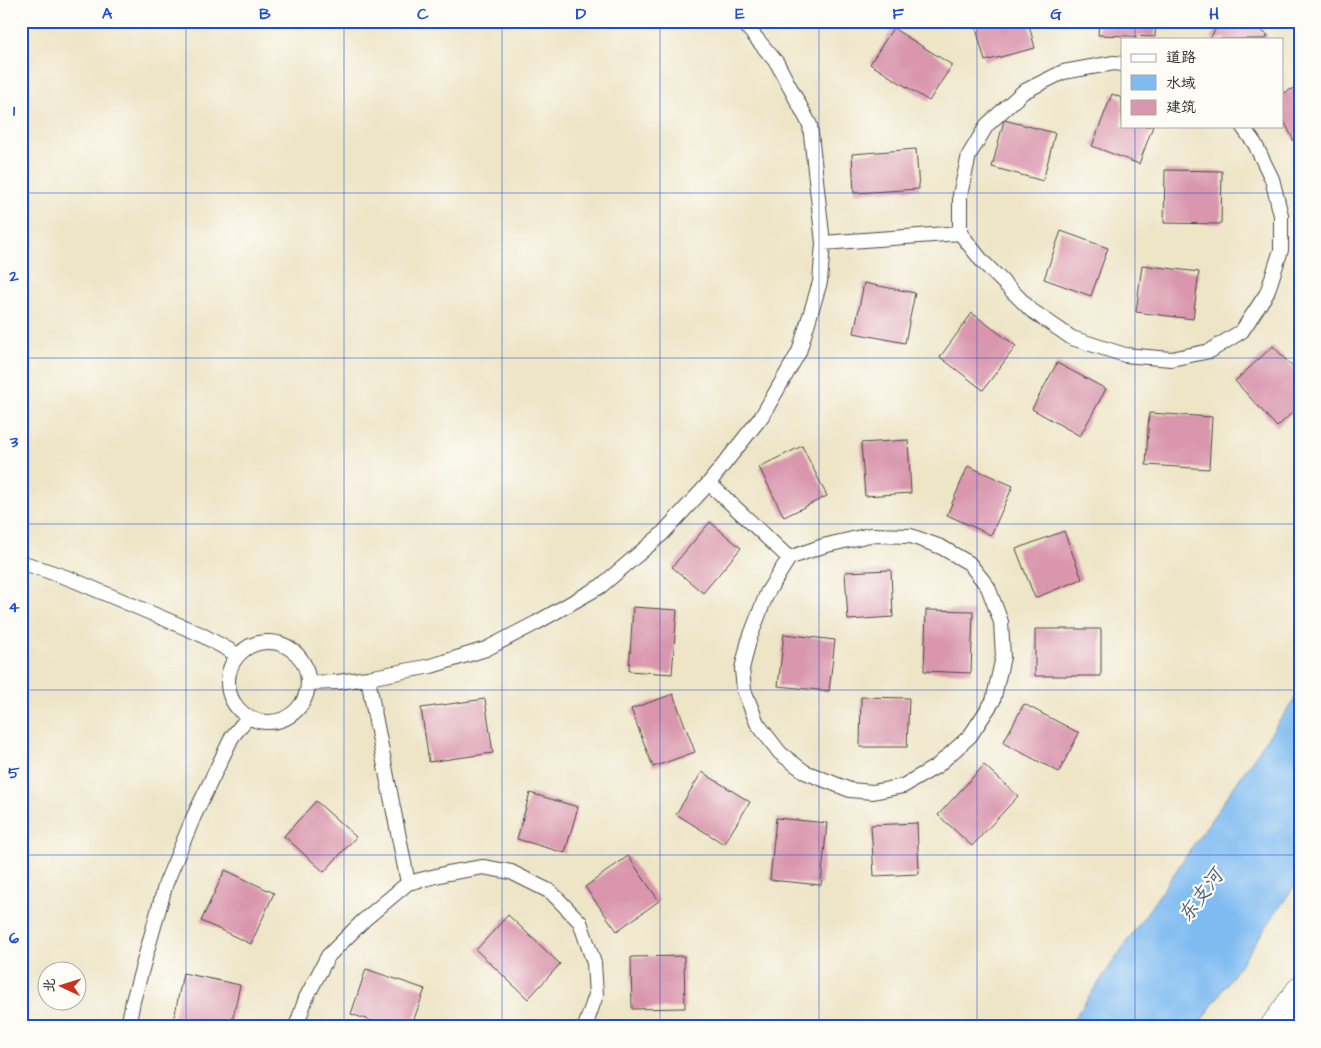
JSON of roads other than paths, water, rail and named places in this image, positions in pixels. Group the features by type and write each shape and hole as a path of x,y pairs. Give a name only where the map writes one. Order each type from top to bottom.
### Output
{"street":[{"path":"1274,1027 1300,990"}],"lane":[{"path":"309,683 368,678 431,666 486,649 600,586 662,534 708,483 762,416 799,352 820,282 823,243 810,125 777,63 742,21"},
{"path":"1121,64 1114,63 1063,72 1023,92 987,125 969,155 960,195 960,233 982,260 1031,310 1072,338 1125,356 1171,359 1210,351 1242,330 1267,293 1280,250 1281,215 1272,179 1255,144 1243,128"},
{"path":"823,243 960,233"},
{"path":"708,483 789,558"},
{"path":"870,535 911,536 941,547 969,563 988,587 1001,622 1003,657 993,701 970,736 937,766 903,786 873,792 850,790 805,772 780,753 757,723 744,690 742,669 749,640 768,593 789,558 823,546 870,535"},
{"path":"21,562 71,579 200,634 238,655"},
{"path":"266,641 282,643 296,652 306,666 309,683 305,699 295,712 280,720 264,722 248,717 237,708 230,695 228,681 230,667 238,655 251,645 266,641"},
{"path":"368,678 408,883"},
{"path":"128,1027 132,1001 166,883 194,816 232,737 248,717"},
{"path":"296,1027 306,998 328,956 364,920 408,883 448,873 484,867 511,872 551,892 580,922 594,963 596,995 585,1027"}],"water":[{"name":"东支河","path":"1300,691 1300,878 1197,1027 1068,1027"}]}
